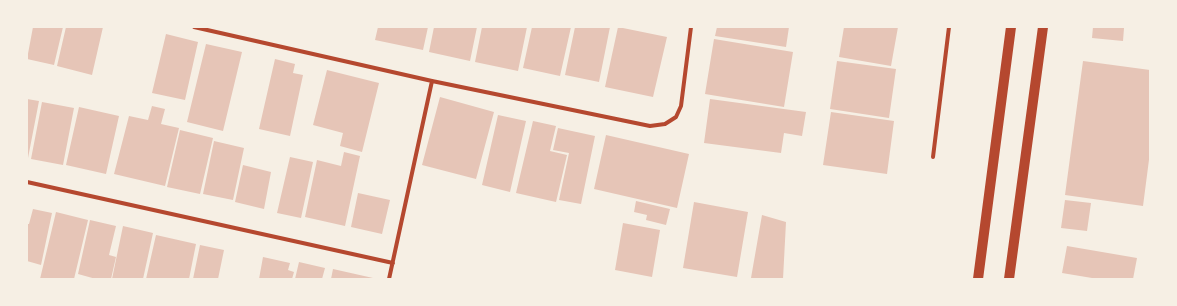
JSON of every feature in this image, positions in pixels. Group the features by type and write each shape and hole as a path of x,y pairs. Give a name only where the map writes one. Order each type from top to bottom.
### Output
{"main road":[{"path":"978,279 1011,27"},
{"path":"1009,279 1043,27"}],"street":[{"path":"194,27 432,81 650,126 665,124 676,117 681,106 691,27"},
{"path":"933,157 948,27"},
{"path":"389,279 432,81"},
{"path":"27,182 393,263"}],"building":[{"path":"33,27 63,27 54,65 27,59"},
{"path":"66,27 103,27 92,75 57,66"},
{"path":"378,27 428,27 423,50 375,40"},
{"path":"434,27 477,27 470,61 429,52"},
{"path":"482,27 527,27 518,71 475,62"},
{"path":"532,27 571,27 560,76 523,68"},
{"path":"575,27 610,27 599,82 565,75"},
{"path":"618,27 667,37 653,97 605,87"},
{"path":"717,27 789,27 786,47 715,36"},
{"path":"844,27 898,27 891,66 839,57"},
{"path":"1093,27 1124,28 1123,41 1092,38"},
{"path":"166,34 198,42 185,100 152,93"},
{"path":"714,39 793,52 784,107 705,94"},
{"path":"206,44 242,52 223,131 187,122"},
{"path":"275,59 295,64 293,73 303,75 290,136 259,129"},
{"path":"837,61 896,69 889,118 830,109"},
{"path":"1083,61 1150,70 1150,152 1143,206 1065,195"},
{"path":"327,70 379,83 362,152 340,146 343,133 313,125"},
{"path":"440,97 494,112 476,179 422,165"},
{"path":"27,99 39,101 28,158 27,158"},
{"path":"710,99 806,112 802,136 784,133 781,153 704,143"},
{"path":"42,102 74,108 63,165 31,159"},
{"path":"152,106 165,109 161,124 179,128 165,186 114,174 129,116 148,120"},
{"path":"79,107 119,116 106,174 66,165"},
{"path":"831,112 894,121 887,174 823,165"},
{"path":"498,115 526,121 510,192 482,185"},
{"path":"533,121 556,126 550,151 567,155 556,202 516,193"},
{"path":"558,128 595,136 581,204 559,200 569,153 553,150"},
{"path":"180,130 213,138 200,194 167,187"},
{"path":"606,135 689,154 677,208 594,189"},
{"path":"214,141 244,148 233,200 203,194"},
{"path":"344,152 360,156 345,226 305,217 317,160 341,166"},
{"path":"290,157 313,162 301,218 277,213"},
{"path":"243,165 271,172 264,209 235,202"},
{"path":"358,193 390,200 382,234 351,227"},
{"path":"1065,200 1091,203 1087,231 1061,228"},
{"path":"636,201 670,209 666,225 646,220 647,215 634,212"},
{"path":"694,202 748,212 737,277 683,268"},
{"path":"33,209 52,213 41,265 27,261 27,224 29,224"},
{"path":"56,212 88,220 74,279 40,279"},
{"path":"762,215 786,222 783,279 751,278"},
{"path":"90,220 116,226 109,255 116,257 111,279 96,279 78,274"},
{"path":"623,223 660,230 652,277 615,270"},
{"path":"123,226 153,233 143,279 112,279"},
{"path":"156,235 196,244 189,279 146,279"},
{"path":"200,245 224,250 218,279 193,279"},
{"path":"1067,246 1137,258 1133,279 1098,279 1062,273"},
{"path":"263,257 290,263 288,270 294,272 292,279 259,279"},
{"path":"299,262 325,268 322,279 295,279"},
{"path":"333,269 373,278 373,279 331,279"}]}
